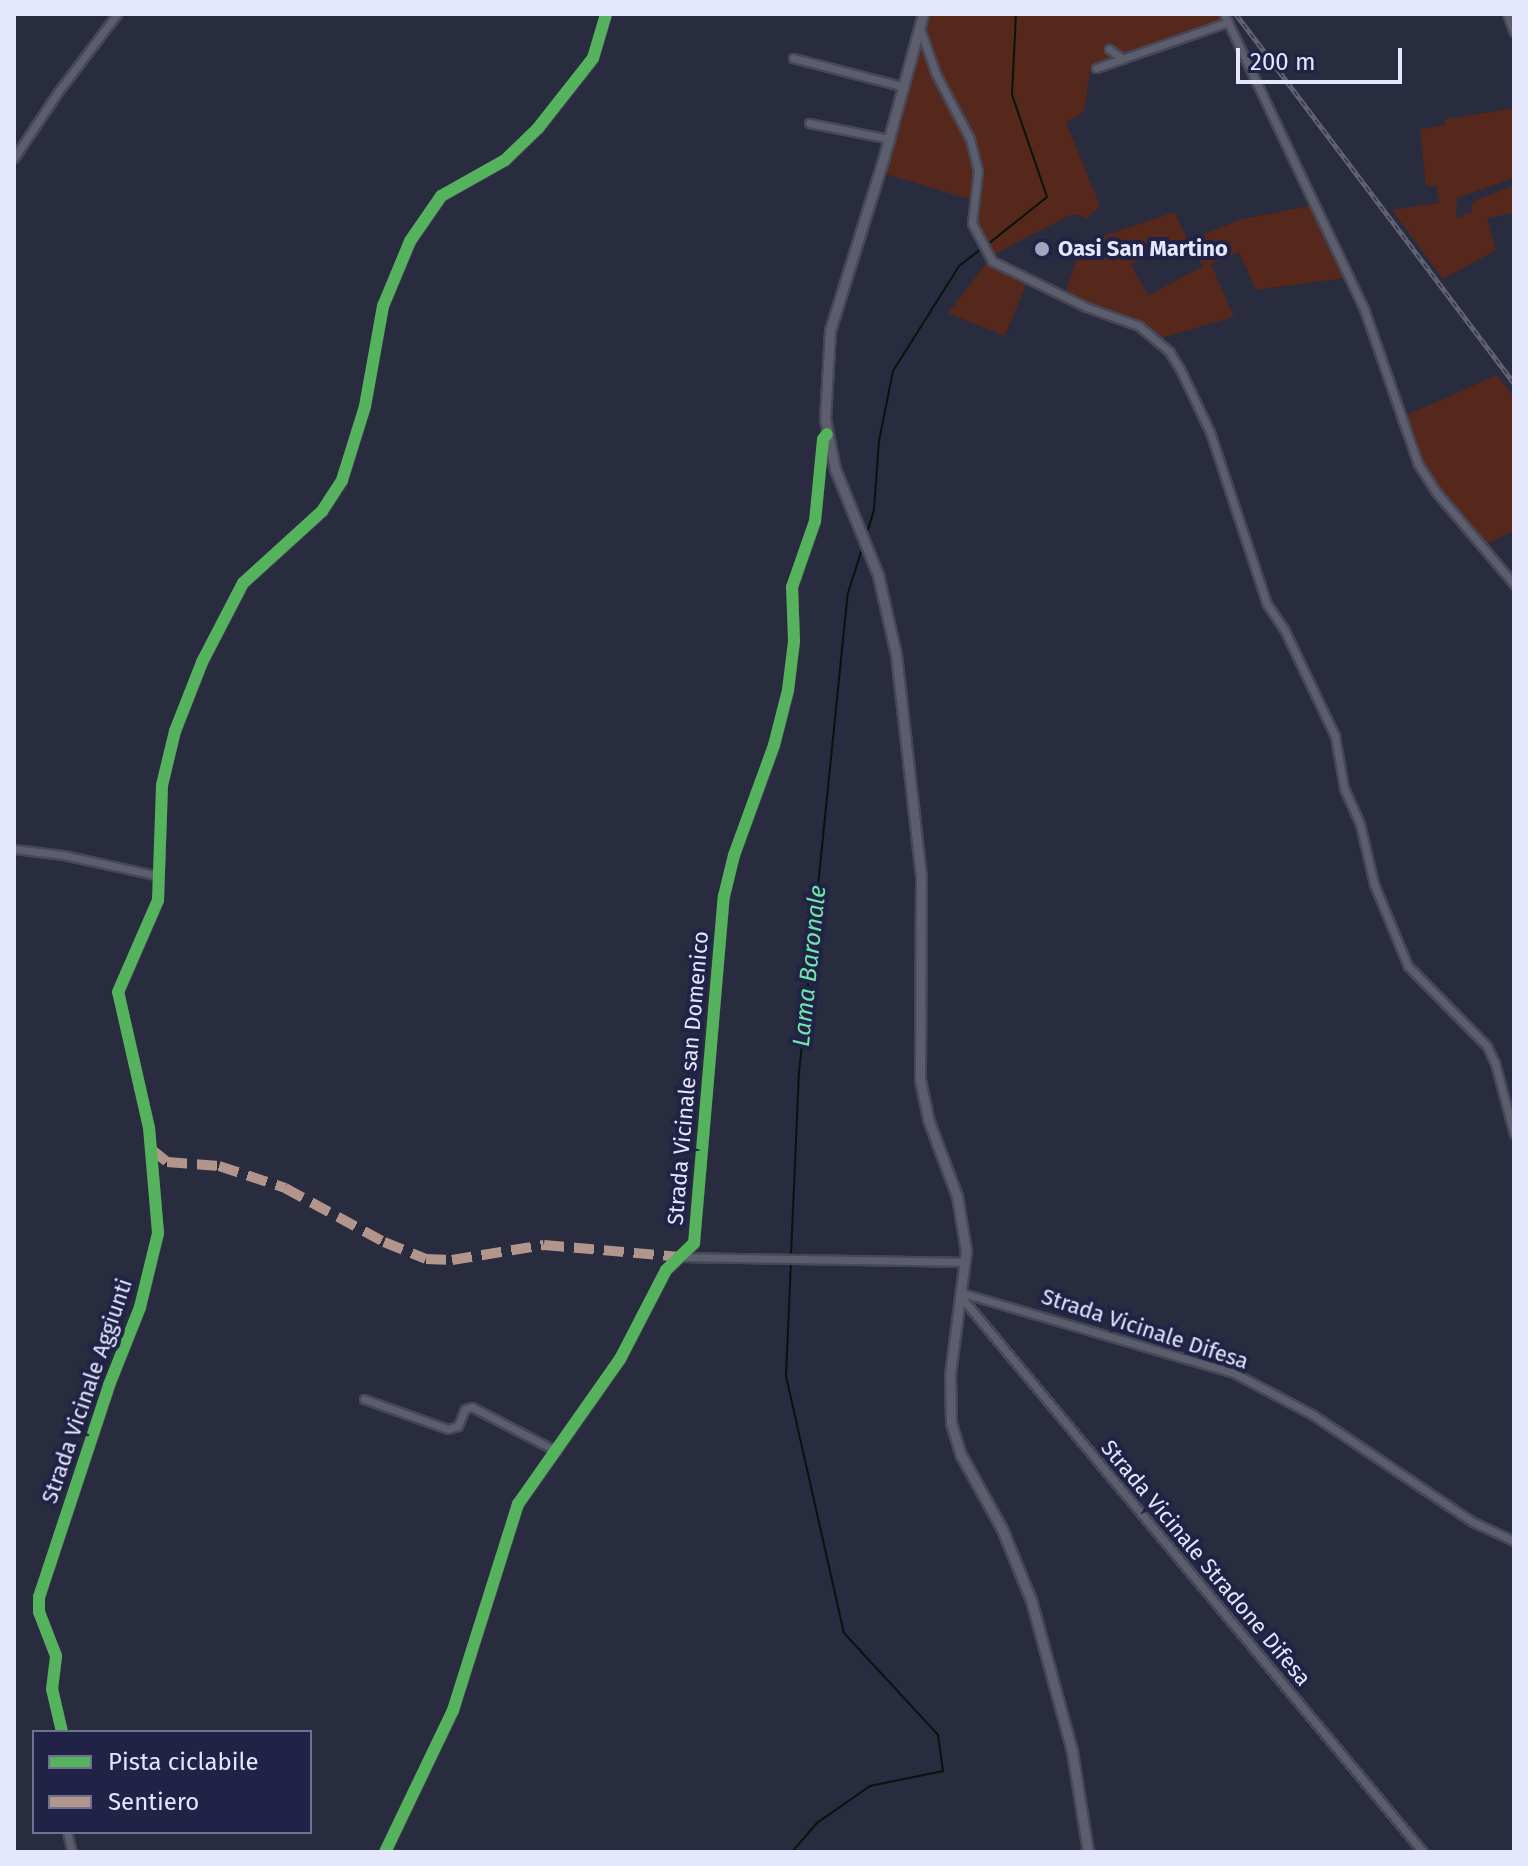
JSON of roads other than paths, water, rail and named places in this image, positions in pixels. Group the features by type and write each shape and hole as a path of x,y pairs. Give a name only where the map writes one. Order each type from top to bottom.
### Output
{"main road":[{"path":"923,14 890,139 830,330 825,406 827,434 835,469 878,575 894,642 921,877 920,1080 928,1119 960,1209 965,1262 950,1374 951,1423 961,1455 1002,1529 1031,1600 1072,1751 1088,1852"}],"street":[{"path":"14,158 58,92 117,14"},
{"name":"Strada Vicinale Aggiunti","path":"62,1730 52,1689 56,1656 39,1612 39,1597 109,1385 140,1307 158,1233 149,1128 118,992 158,900 164,767 195,678 243,583 322,511 342,480 365,406 383,306 410,241 441,196 505,160 538,128 593,58 606,14"},
{"path":"1507,14 1514,32"},
{"path":"1096,68 1226,18 1364,309 1418,464 1436,492 1514,584"},
{"path":"920,29 936,74 970,139 978,171 972,223 990,258 1000,268 1139,326 1169,351 1180,369 1210,432 1267,604 1284,629 1335,736 1344,788 1360,824 1372,876 1408,966 1487,1046 1495,1063 1514,1134"},
{"path":"1109,49 1123,59"},
{"path":"793,58 904,87"},
{"path":"809,123 890,139"},
{"name":"Strada Vicinale san Domenico","path":"385,1852 453,1710 513,1514 620,1359 666,1270 682,1257 696,1237 724,896 734,855 774,745 788,690 794,641 792,587 815,521 823,439 827,434"},
{"path":"14,849 63,855 159,876"},
{"path":"682,1257 965,1262"},
{"name":"Strada Vicinale Difesa","path":"961,1295 1234,1373 1313,1415 1473,1522 1514,1541"},
{"name":"Strada Vicinale Stradone Difesa","path":"961,1295 1423,1852"},
{"path":"364,1399 448,1429 458,1426 465,1409 472,1407 556,1451"}],"waterway":[{"name":"Lama Baronale","path":"988,244 1047,197 1012,95 1016,14"},
{"name":"Lama Baronale","path":"866,536 874,509 879,441 893,371 959,266 983,247"},
{"name":"Lama Baronale","path":"791,1255 799,1073 848,593 863,546"},
{"name":"Lama Baronale","path":"791,1261 786,1376 844,1633 938,1735 943,1771 870,1786 817,1823 792,1852"}],"railway":[{"path":"1236,14 1514,383"}],"place":[{"name":"Oasi San Martino","path":"1042,249"}]}
